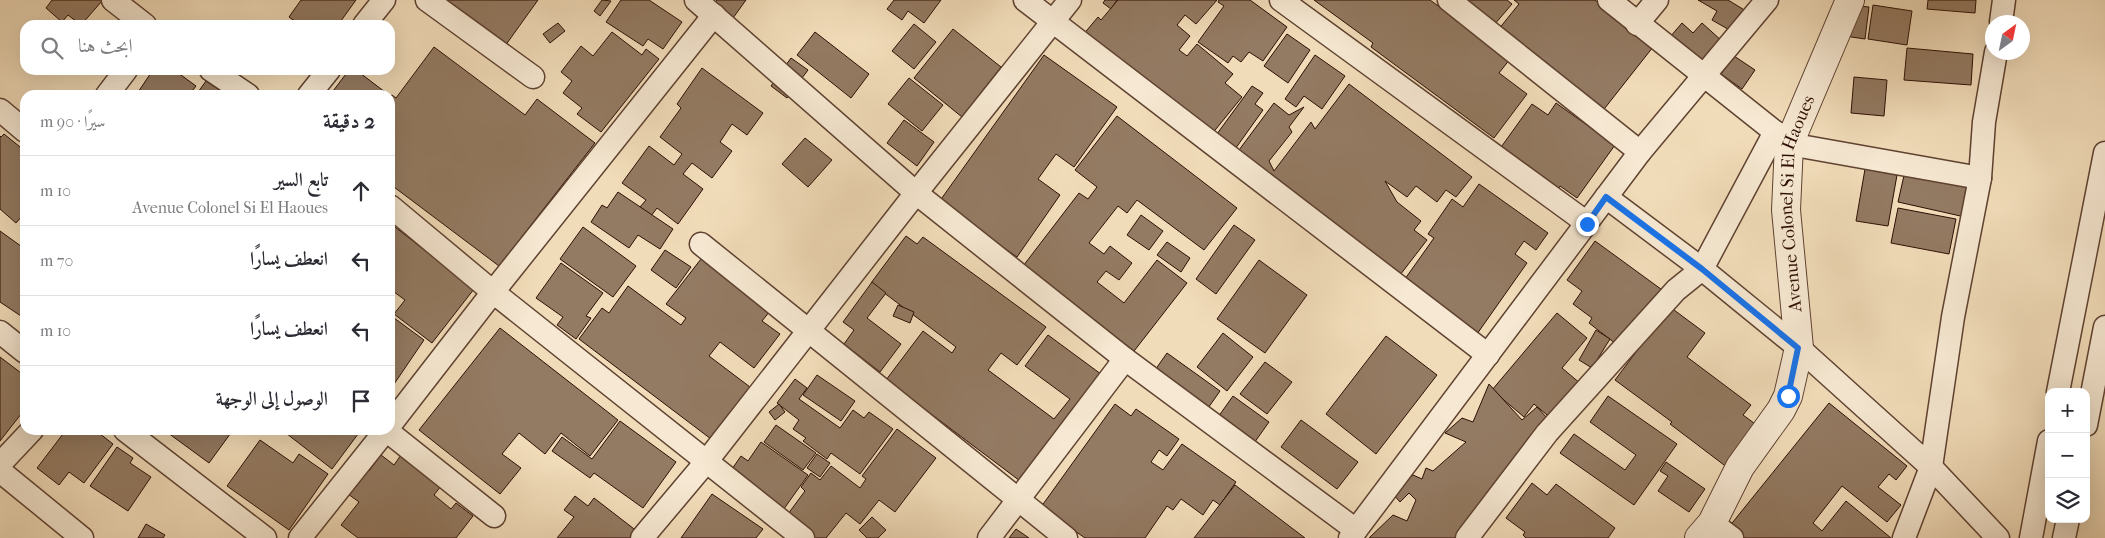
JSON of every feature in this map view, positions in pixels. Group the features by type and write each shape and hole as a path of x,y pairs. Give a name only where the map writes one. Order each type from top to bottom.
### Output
{"street":[{"path":"113,0 139,20"},
{"path":"368,20 384,0"},
{"path":"427,0 533,77"},
{"path":"696,0 916,193 1126,359 1353,534 1640,152 1767,0"},
{"path":"1025,0 1488,355"},
{"path":"642,538 706,462 916,193 1070,0"},
{"path":"1281,0 1587,224"},
{"path":"1449,0 1640,152"},
{"path":"1609,0 1702,76 1785,139 1980,178"},
{"path":"1637,24 1657,0"},
{"name":"Avenue Colonel Si El Haoues","path":"1714,533 1740,467 1781,410 1788,396 1798,348 1786,210 1785,139 1850,0"},
{"path":"2001,15 2004,0"},
{"path":"395,419 493,292 714,15"},
{"path":"1904,538 1931,467 1953,317 1980,178 1984,122 1995,60"},
{"path":"111,90 122,75"},
{"path":"218,75 241,90"},
{"path":"313,90 325,75"},
{"path":"0,110 20,127"},
{"path":"1467,538 1548,433 1585,390 1676,290 1702,269 1785,139"},
{"path":"2059,388 2105,154"},
{"path":"1606,197 1702,269 1798,348 1931,467 1998,538"},
{"path":"395,210 493,292 803,538"},
{"path":"701,244 1066,538"},
{"path":"2090,404 2105,327"},
{"path":"0,332 20,348"},
{"path":"989,538 1126,359"},
{"path":"0,464 27,435"},
{"path":"131,435 265,538"},
{"path":"300,538 382,435"},
{"path":"392,435 494,516"},
{"path":"2031,538 2045,463"},
{"path":"0,470 82,538"},
{"path":"2064,538 2067,523"}],"building":[{"path":"52,0 102,1 85,20 74,20 68,15 64,20 60,20 46,8"},
{"path":"301,0 356,0 342,20 293,20 289,17"},
{"path":"443,0 538,0 500,53"},
{"path":"602,0 611,1 600,16 594,11"},
{"path":"621,0 649,0 682,22 663,49 648,39 643,46 606,22"},
{"path":"717,0 746,0 733,18 714,4"},
{"path":"894,0 941,0 924,23 908,11 902,20 887,9"},
{"path":"1105,0 1117,0 1111,9 1103,3"},
{"path":"1118,0 1217,0 1196,24 1185,15 1177,25 1190,36 1179,50 1187,56 1197,44 1233,74 1225,83 1242,97 1207,140 1082,36 1098,17 1101,20"},
{"path":"1219,0 1250,0 1287,27 1263,61 1249,52 1241,62 1233,56 1228,63 1198,42 1224,6 1218,2"},
{"path":"1314,0 1430,0 1510,59 1499,73 1527,94 1494,138 1371,47 1373,43"},
{"path":"1465,0 1507,0 1512,4 1494,25"},
{"path":"1514,0 1595,0 1653,47 1601,113 1498,30 1519,4"},
{"path":"1698,0 1728,0 1746,11 1733,32 1712,20 1717,11"},
{"path":"1928,0 1976,0 1975,13 1927,9"},
{"path":"1850,5 1869,7 1865,39 1845,36"},
{"path":"1873,5 1912,11 1907,45 1868,39"},
{"path":"558,23 565,31 550,43 543,34"},
{"path":"1682,23 1693,33 1702,23 1722,41 1700,64 1670,37"},
{"path":"914,24 936,42 914,69 892,51"},
{"path":"953,29 1001,67 962,117 914,78"},
{"path":"612,32 642,55 646,49 659,59 601,132 577,114 582,108 563,93 572,81 561,72 581,46 593,56"},
{"path":"815,32 869,74 851,98 797,55"},
{"path":"1287,34 1310,50 1288,83 1264,66"},
{"path":"434,47 525,115 537,99 595,143 499,266 395,188 396,98"},
{"path":"1907,48 1973,54 1971,85 1904,80"},
{"path":"1044,55 1117,107 1074,167 1056,154 1038,179 1060,195 1017,257 939,202"},
{"path":"1315,55 1345,76 1322,109 1304,96 1296,107 1285,99"},
{"path":"1734,56 1755,70 1742,89 1721,74"},
{"path":"791,58 808,70 787,98 771,86"},
{"path":"702,68 763,113 747,135 732,124 720,142 732,151 712,178 692,163 683,174 703,189 678,224 657,208 651,216 640,207 646,200 622,183 649,146 674,165 682,154 660,137 681,108 677,104"},
{"path":"150,75 181,75 196,86 193,90 139,90"},
{"path":"345,75 363,75 382,90 334,90"},
{"path":"1854,77 1887,80 1884,116 1851,113"},
{"path":"909,78 943,105 922,131 888,104"},
{"path":"206,81 220,90 200,90"},
{"path":"1349,84 1472,177 1456,197 1446,190 1437,202 1416,186 1407,197 1385,181 1397,202 1421,221 1414,230 1427,240 1390,288 1255,185 1266,171 1239,150 1274,103 1289,115 1304,107 1289,127 1292,132 1269,161 1274,171 1311,122 1315,129"},
{"path":"1252,86 1263,93 1255,104 1263,110 1233,152 1214,138"},
{"path":"1556,103 1615,145 1577,198 1560,186 1557,191 1499,150 1532,104 1548,115"},
{"path":"1117,116 1237,208 1204,250 1137,200 1127,213 1118,206 1089,243 1104,254 1110,246 1132,263 1119,280 1106,271 1097,282 1124,303 1157,260 1187,283 1131,355 1020,270 1079,193 1088,199 1097,187 1075,170"},
{"path":"904,120 934,142 917,166 887,143"},
{"path":"4,134 20,147 20,218 16,223 0,209 1,137"},
{"path":"805,138 832,160 808,187 782,164"},
{"path":"1865,169 1897,175 1888,226 1856,221"},
{"path":"1905,171 1971,186 1965,217 1898,202"},
{"path":"1479,184 1548,233 1536,250 1524,241 1515,254 1527,263 1477,334 1395,293 1434,238 1428,234 1452,199 1463,207"},
{"path":"618,192 673,229 660,249 638,235 629,248 591,222 602,205 607,208"},
{"path":"1898,208 1956,219 1949,254 1891,243"},
{"path":"1141,215 1163,231 1149,250 1127,235"},
{"path":"1234,225 1255,240 1216,294 1196,279"},
{"path":"395,227 474,289 432,343 395,315 405,300 395,293"},
{"path":"583,227 636,266 613,297 560,259"},
{"path":"0,231 20,245 20,315 0,302"},
{"path":"906,236 917,244 923,237 1046,327 1017,365 1001,353 988,370 1054,419 1070,399 1025,366 1048,335 1109,380 1028,487 886,380 923,331 952,353 956,347 871,283"},
{"path":"1595,241 1665,292 1616,344 1589,323 1592,318 1573,304 1582,291 1567,280"},
{"path":"1167,242 1190,258 1181,272 1157,255"},
{"path":"665,250 691,267 676,288 651,270"},
{"path":"701,259 770,311 762,321 780,334 754,368 720,342 709,356 750,387 711,439 579,339 602,308 609,313 628,286 681,325 686,318 666,304"},
{"path":"1259,260 1307,295 1265,353 1217,319"},
{"path":"561,263 603,293 586,316 591,318 576,339 557,325 563,317 536,298"},
{"path":"872,282 886,293 867,318 901,344 880,372 844,344 854,330 843,322"},
{"path":"898,305 914,312 910,323 893,316"},
{"path":"1670,307 1705,333 1687,357 1751,405 1743,415 1758,426 1728,468 1670,424 1672,422 1615,380"},
{"path":"1557,313 1587,338 1562,368 1594,395 1565,430 1534,404 1524,417 1492,390"},
{"path":"395,319 424,340 395,383"},
{"path":"500,328 618,420 590,456 561,433 545,454 519,433 502,454 521,468 500,494 419,430"},
{"path":"1596,330 1610,339 1592,368 1579,360"},
{"path":"1223,333 1253,357 1227,391 1197,367"},
{"path":"1386,336 1437,375 1376,454 1326,414"},
{"path":"1167,353 1220,391 1199,421 1146,383"},
{"path":"0,357 20,372 20,415 0,441"},
{"path":"1265,362 1292,382 1267,414 1240,394"},
{"path":"817,375 855,401 841,421 803,395"},
{"path":"795,379 807,388 799,399 840,428 853,410 864,418 869,412 893,429 860,474 831,453 827,459 803,441 806,438 793,429 799,420 777,403"},
{"path":"1489,384 1522,420 1537,407 1557,429 1515,468 1526,480 1462,538 1369,538 1393,515 1407,521 1416,500 1409,493 1400,502 1393,494 1413,475 1422,479 1426,468 1433,471 1466,442 1445,433 1462,418 1473,422"},
{"path":"1233,396 1269,422 1247,453 1211,427"},
{"path":"1608,396 1677,444 1634,505 1560,453 1574,434 1625,470 1636,455 1590,422"},
{"path":"1829,403 1907,466 1896,480 1889,474 1878,487 1901,505 1887,522 1842,486 1813,523 1822,531 1846,501 1891,538 1730,538 1724,533"},
{"path":"779,404 785,412 775,420 769,412"},
{"path":"1115,404 1131,416 1136,409 1179,439 1167,456 1159,450 1151,462 1163,470 1182,444 1236,482 1220,505 1213,500 1203,515 1181,499 1173,510 1167,506 1145,538 1085,538 1041,507"},
{"path":"1301,420 1358,462 1337,489 1281,447"},
{"path":"620,421 676,462 643,508 594,473 590,478 552,451 562,437 592,459"},
{"path":"776,425 816,453 803,470 764,442"},
{"path":"897,429 936,458 895,512 879,500 860,524 846,513 826,538 811,538 785,518 805,491 801,487 811,473 820,480 831,466 860,488 866,479 862,476"},
{"path":"62,435 101,435 113,444 84,483 69,472 59,485 37,468"},
{"path":"171,435 229,435 209,463"},
{"path":"288,435 357,435 332,469"},
{"path":"260,440 293,463 299,454 328,474 289,530 227,486"},
{"path":"761,442 808,475 781,513 732,469 741,456 748,461"},
{"path":"117,447 133,458 130,463 151,477 128,511 90,486"},
{"path":"817,454 830,463 820,477 807,468"},
{"path":"381,455 394,465 401,455 441,486 434,495 451,509 456,503 473,516 456,538 358,538 341,525 359,502 344,491 364,467 369,471"},
{"path":"1666,462 1705,489 1689,512 1658,491 1668,476 1660,471"},
{"path":"1532,483 1547,495 1556,484 1615,528 1608,538 1526,538 1523,535 1525,532 1506,518"},
{"path":"1235,485 1305,538 1194,538"},
{"path":"712,494 763,529 756,538 681,538"},
{"path":"575,496 588,506 594,498 638,532 633,538 557,538 574,517 564,510"},
{"path":"872,517 886,530 878,538 867,538 859,530"},
{"path":"146,524 165,535 163,538 138,538"},
{"path":"1016,529 1029,538 1009,538"}],"route":[{"path":"1587,224 1606,197 1702,269 1798,348 1788,396"}]}
